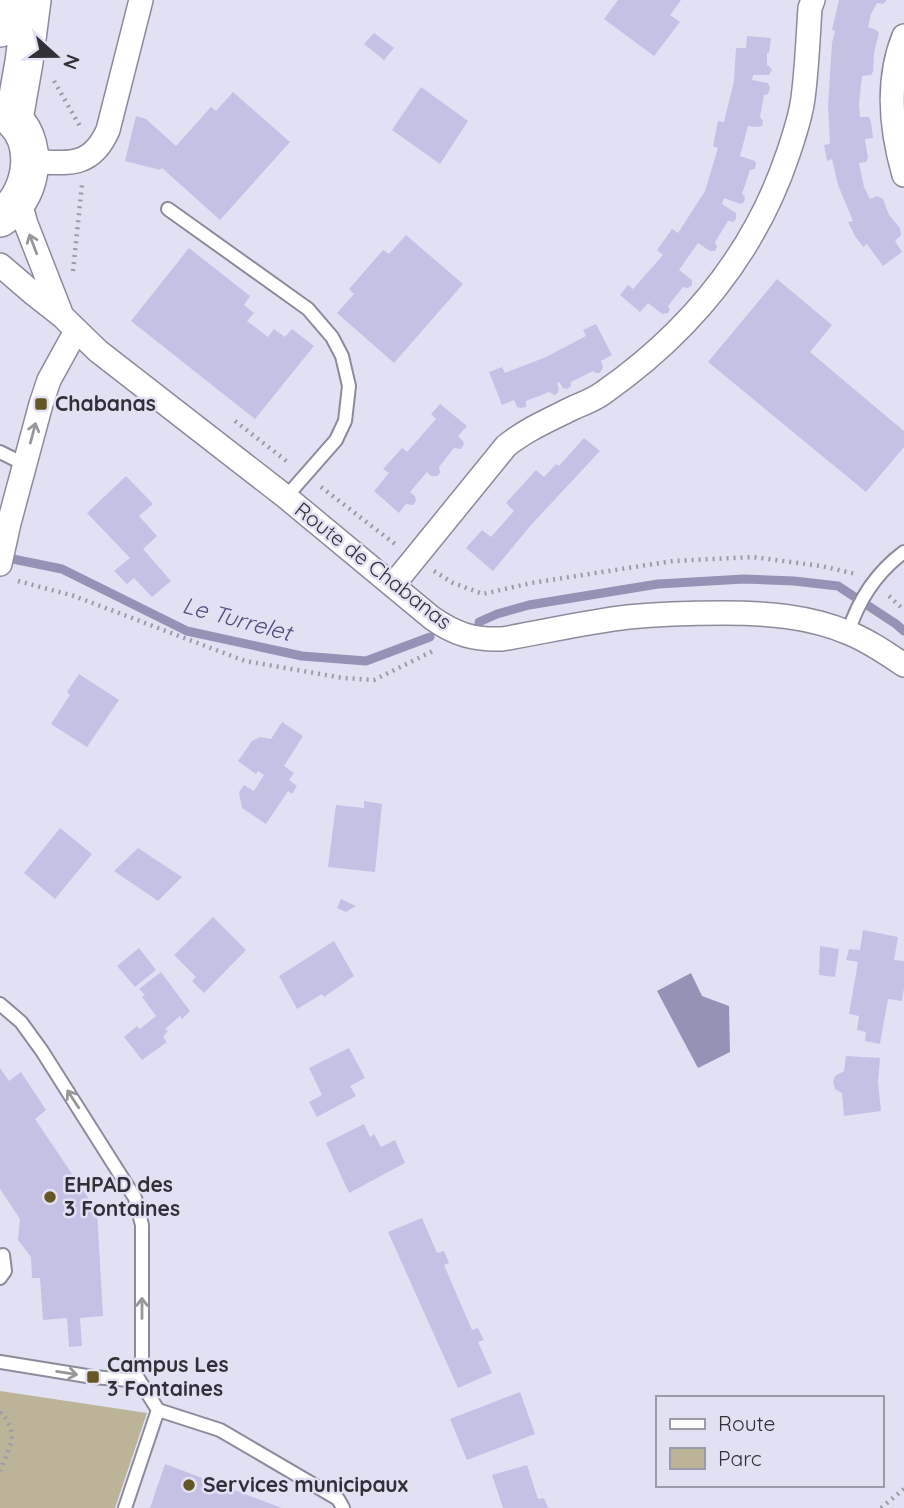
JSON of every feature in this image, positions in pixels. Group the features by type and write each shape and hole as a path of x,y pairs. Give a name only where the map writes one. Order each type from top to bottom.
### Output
{"main road":[{"path":"10,208 28,173 30,161 27,141 7,115 12,33 32,0"}],"street":[{"path":"30,161 81,161 103,143 141,0"},
{"path":"393,585 506,446 522,433 600,395 642,364 684,326 727,273 757,225 778,184 793,139 803,99 810,8 813,0"},
{"path":"904,36 898,50 893,82 893,117 904,175"},
{"name":"Route de Chabanas","path":"10,208 30,235 69,323"},
{"name":"Route de Chabanas","path":"0,265 99,351 286,497 432,618 463,635 502,639 626,617 750,613 786,616 821,624 851,623 878,648 904,665"},
{"path":"4,564 4,523 69,323"}],"lane":[{"path":"168,209 308,309 332,337 342,356 349,386 345,421 336,440 286,497"},
{"path":"0,453 24,464"},
{"path":"851,623 870,586 891,561 904,552"},
{"path":"0,1004 21,1023 42,1051 122,1175 135,1198 142,1225 142,1358 136,1375 129,1380 115,1380 0,1362"},
{"path":"0,1278 5,1271 3,1255"},
{"path":"136,1375 158,1410 220,1430 338,1499 343,1508"},
{"path":"125,1508 158,1410"}],"path":[{"path":"12,33 37,67 52,79 81,128"},
{"path":"73,274 83,178 81,161"},
{"path":"231,418 414,558 453,583 483,594 531,583 673,561 753,557 821,566 858,575 870,586"},
{"path":"4,564 74,596 245,661 343,678 374,680 463,635"},
{"path":"0,1412 10,1422 13,1439 0,1471"},
{"path":"881,1508 904,1489"}],"green space":[{"path":"0,1391 147,1413 115,1508 0,1508"}],"shaded area":[{"path":"691,973 702,996 729,1006 730,1052 698,1068 657,991"}],"building":[{"path":"618,0 681,0 670,15 680,22 654,56 604,19"},
{"path":"839,0 887,0 883,4 877,3 871,14 868,27 879,33 873,72 871,75 862,76 859,104 860,117 869,117 873,138 865,139 868,158 866,162 859,163 864,187 870,199 877,196 883,199 889,215 900,228 901,235 895,241 902,252 883,266 867,244 863,247 848,222 853,221 838,185 832,159 827,161 824,145 830,144 828,106 835,31 832,30"},
{"path":"374,33 394,48 384,60 364,44"},
{"path":"747,36 771,38 767,65 772,70 769,75 753,75 752,80 768,83 770,88 768,94 764,95 760,117 762,126 748,126 740,156 755,161 756,164 755,169 750,170 742,194 745,197 744,202 740,204 724,198 722,204 736,213 736,219 733,222 728,221 715,242 715,251 710,251 698,243 679,270 692,280 692,285 683,287 668,306 668,313 662,314 648,303 640,312 620,295 628,285 633,289 663,255 657,250 672,229 678,233 705,191 718,148 713,146 718,121 724,122 734,81 736,48 746,48"},
{"path":"421,87 468,121 440,164 392,130"},
{"path":"233,92 290,142 220,220 162,168 160,170 125,161 136,116 146,119 176,146 211,107 216,111"},
{"path":"406,235 463,284 394,363 337,313 354,294 349,289 383,250 389,254"},
{"path":"189,248 250,296 244,305 254,313 247,321 268,337 274,329 285,337 292,329 314,346 255,419 131,321"},
{"path":"777,279 832,325 810,352 904,431 904,447 866,492 708,362"},
{"path":"596,324 612,355 601,361 603,367 600,373 593,371 571,382 567,389 559,382 557,394 549,392 526,401 526,407 517,407 514,400 502,405 489,372 502,367 505,373 546,357 586,336 583,330"},
{"path":"440,404 467,426 458,436 464,444 461,449 454,448 439,467 440,473 437,476 431,476 427,472 410,492 416,501 413,505 406,504 399,513 374,491 389,473 383,469 402,448 407,452 436,419 431,414"},
{"path":"584,438 600,451 531,525 493,571 466,548 482,530 491,537 514,511 506,503 536,470 544,477 556,464 559,466"},
{"path":"126,476 153,504 139,516 157,536 143,549 171,581 152,597 134,578 127,584 114,571 130,558 87,513"},
{"path":"79,674 119,700 87,747 51,724 70,695 67,692"},
{"path":"282,722 303,736 284,766 294,773 289,780 297,786 292,794 288,791 266,824 242,808 239,792 244,785 254,791 264,775 258,771 256,774 238,761 252,741 260,737 271,739"},
{"path":"364,801 382,804 375,872 328,867 336,805 364,808"},
{"path":"60,828 92,854 55,899 24,873"},
{"path":"138,848 182,877 158,901 114,871"},
{"path":"341,899 356,906 346,912 337,908"},
{"path":"213,917 246,950 204,993 192,981 196,977 174,955"},
{"path":"863,930 898,937 894,960 904,961 902,1001 888,999 880,1044 865,1041 866,1032 857,1030 859,1016 849,1014 858,962 846,960 849,949 860,950"},
{"path":"334,941 354,976 324,997 322,994 297,1009 279,976"},
{"path":"820,946 839,949 835,977 819,975"},
{"path":"139,948 156,970 135,987 117,966"},
{"path":"161,972 190,1011 165,1029 168,1031 163,1037 167,1042 142,1060 124,1037 156,1016 139,989"},
{"path":"349,1048 365,1078 350,1086 356,1096 317,1117 309,1102 322,1095 309,1068"},
{"path":"846,1056 880,1058 878,1082 881,1111 844,1116 842,1093 835,1089 833,1082 835,1076 844,1071"},
{"name":"EHPAD des 3 Fontaines","path":"0,1068 9,1081 21,1072 46,1110 35,1119 97,1211 103,1316 80,1318 82,1346 69,1347 67,1318 43,1320 40,1278 32,1278 31,1257 18,1240 20,1219 0,1189"},
{"path":"364,1124 370,1137 374,1134 381,1147 395,1140 405,1163 349,1193 326,1143"},
{"path":"422,1218 437,1253 444,1251 449,1263 444,1265 472,1330 478,1328 484,1340 478,1342 492,1373 458,1388 388,1232"},
{"path":"520,1392 535,1434 467,1460 450,1419"},
{"name":"Services municipaux","path":"165,1464 282,1508 150,1508"},
{"path":"527,1465 538,1499 544,1498 548,1508 503,1508 492,1475"}],"waterway":[{"name":"Le Turrelet","path":"3,557 62,569 187,631 302,656 366,661 430,637"},
{"name":"Le Turrelet","path":"479,622 529,605 658,584 744,579 838,586 904,631"}],"place":[{"name":"Chabanas","path":"41,404"},
{"name":"EHPAD des 3 Fontaines","path":"50,1197"},
{"name":"Campus Les 3 Fontaines","path":"93,1377"},
{"name":"Services municipaux","path":"189,1485"}]}
